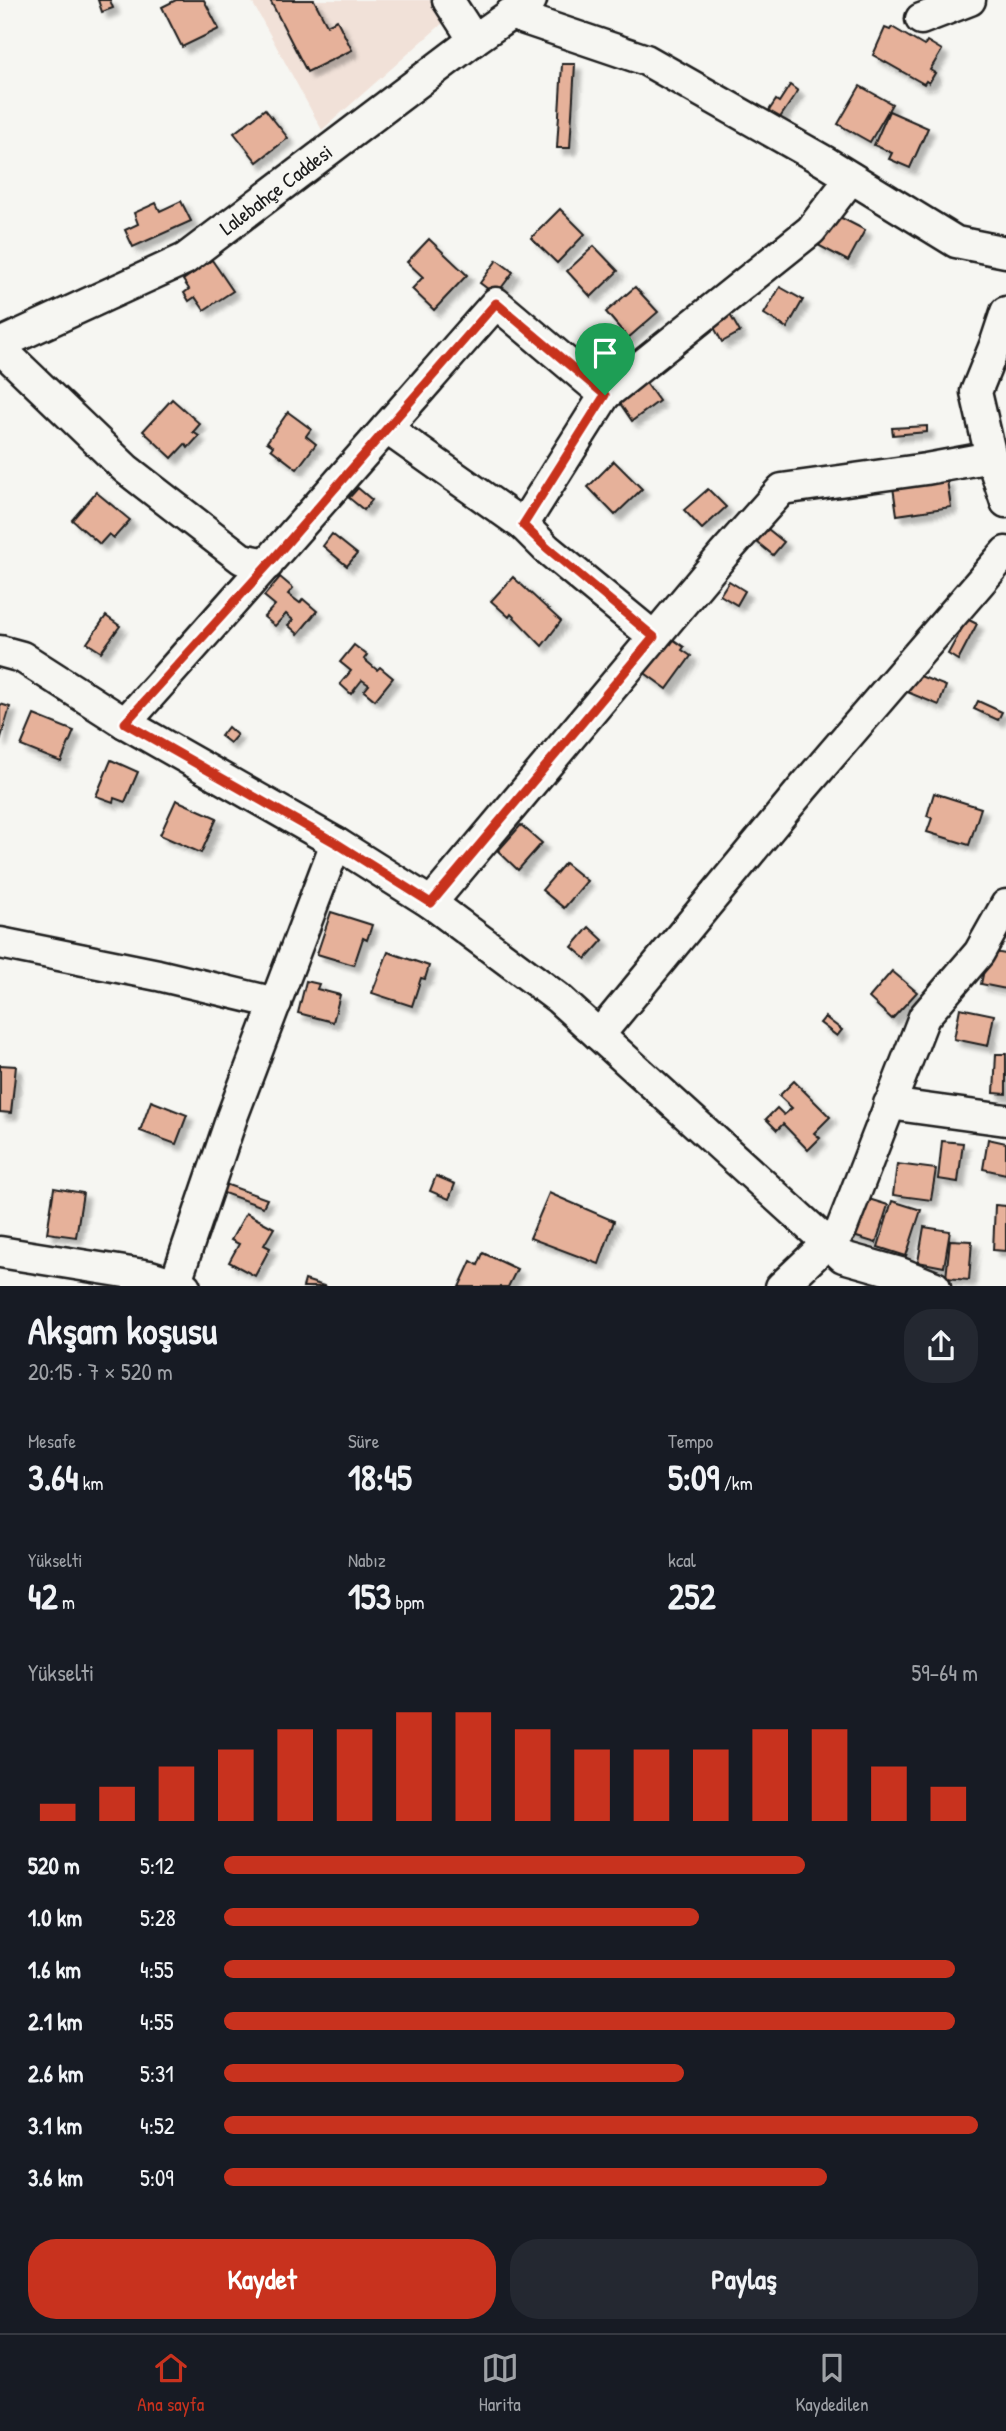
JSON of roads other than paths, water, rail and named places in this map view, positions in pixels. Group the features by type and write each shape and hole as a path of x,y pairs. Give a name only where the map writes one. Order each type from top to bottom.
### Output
{"street":[{"path":"449,0 474,40"},
{"path":"921,19 970,0"},
{"path":"520,7 646,60 956,242 1006,252"},
{"name":"Lalebahçe Caddesi","path":"0,346 184,259 520,7"},
{"path":"523,525 605,395 811,230 851,178"},
{"path":"125,723 496,303 605,395"},
{"path":"1006,312 975,392 991,457 1006,502"},
{"path":"0,346 126,469 242,559 268,564"},
{"path":"386,428 523,525 654,637"},
{"path":"431,903 782,489 991,457"},
{"path":"599,1035 803,788 1006,552"},
{"path":"0,651 22,657 125,723 336,843 431,903 558,998 843,1257 935,1286"},
{"path":"0,1252 150,1276 180,1285 232,1117 336,843"},
{"path":"781,1286 841,1230 924,1017 979,953 1003,917"},
{"path":"0,943 158,975 276,1003"},
{"path":"889,1104 1006,1120"}]}
